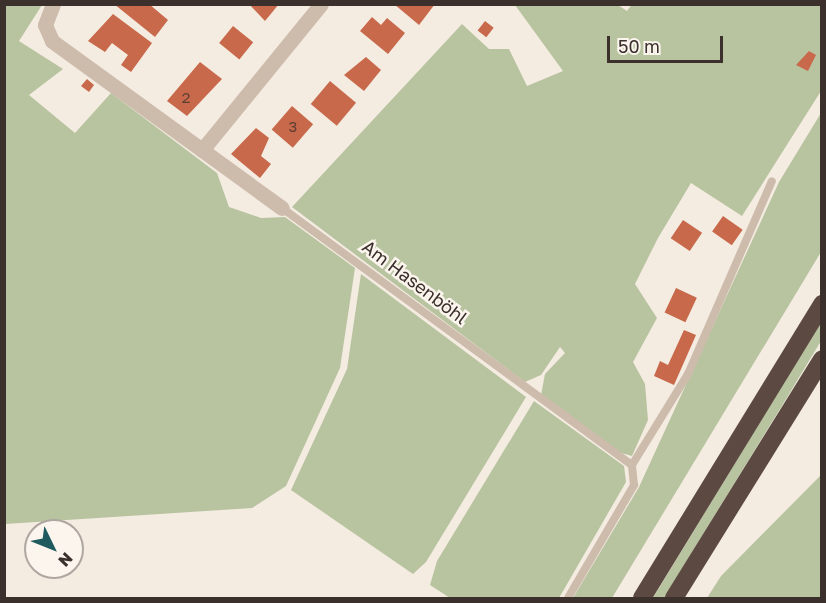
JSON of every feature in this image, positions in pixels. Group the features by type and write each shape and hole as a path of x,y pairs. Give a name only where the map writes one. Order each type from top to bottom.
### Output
{"highway":[{"path":"642,598 822,304"},
{"path":"674,598 822,359"}],"street":[{"name":"Am Hasenböhl","path":"53,4 45,25 52,41 282,208"},
{"path":"202,150 321,4"}],"lane":[{"path":"568,598 634,485 632,465 688,374 772,181"},
{"name":"Am Hasenböhl","path":"282,208 632,465"},
{"path":"789,414 822,375"}],"green space":[{"path":"632,4 821,5 821,91 742,216 691,183 658,238 635,284 657,318 633,362 645,384 648,420 632,456 618,452 541,395 545,374 565,353 560,347 541,375 525,382 292,207 462,24 489,49 509,49 527,86 563,71 515,5 618,5 627,11"},
{"path":"5,5 42,5 19,41 63,69 29,95 75,133 111,93 217,173 229,207 261,218 285,217 355,268 340,368 286,486 252,508 82,519 24,519 24,523 5,524"},
{"path":"821,113 821,252 612,598 573,598 639,487 779,182"},
{"path":"361,274 526,397 426,562 413,574 291,490 347,369"},
{"path":"821,322 821,341 780,409 664,598 653,598"},
{"path":"534,401 624,466 626,482 559,598 450,598 430,585 437,561"},
{"path":"821,475 821,598 707,598 721,576"}],"building":[{"path":"114,4 149,4 168,20 155,37"},
{"path":"249,4 279,4 265,21"},
{"path":"394,4 435,4 419,25"},
{"path":"113,14 152,43 131,72 121,65 128,55 112,43 105,52 88,41"},
{"path":"372,17 381,25 387,18 405,33 388,54 360,31"},
{"path":"485,21 494,28 486,37 478,30"},
{"path":"233,26 253,42 239,59 219,43"},
{"path":"809,51 816,55 808,71 796,65"},
{"path":"366,57 381,70 364,91 344,75"},
{"path":"200,62 222,79 187,116 167,101"},
{"path":"87,79 94,85 89,92 81,86"},
{"path":"330,81 356,103 337,126 311,104"},
{"path":"292,106 313,124 293,148 272,129"},
{"path":"256,128 269,138 261,156 271,164 260,178 231,154"},
{"path":"723,216 743,230 732,245 712,232"},
{"path":"683,220 702,233 690,251 671,238"},
{"path":"676,288 697,298 685,322 665,312"},
{"path":"684,330 696,335 674,385 654,376 660,361 668,365"}]}
